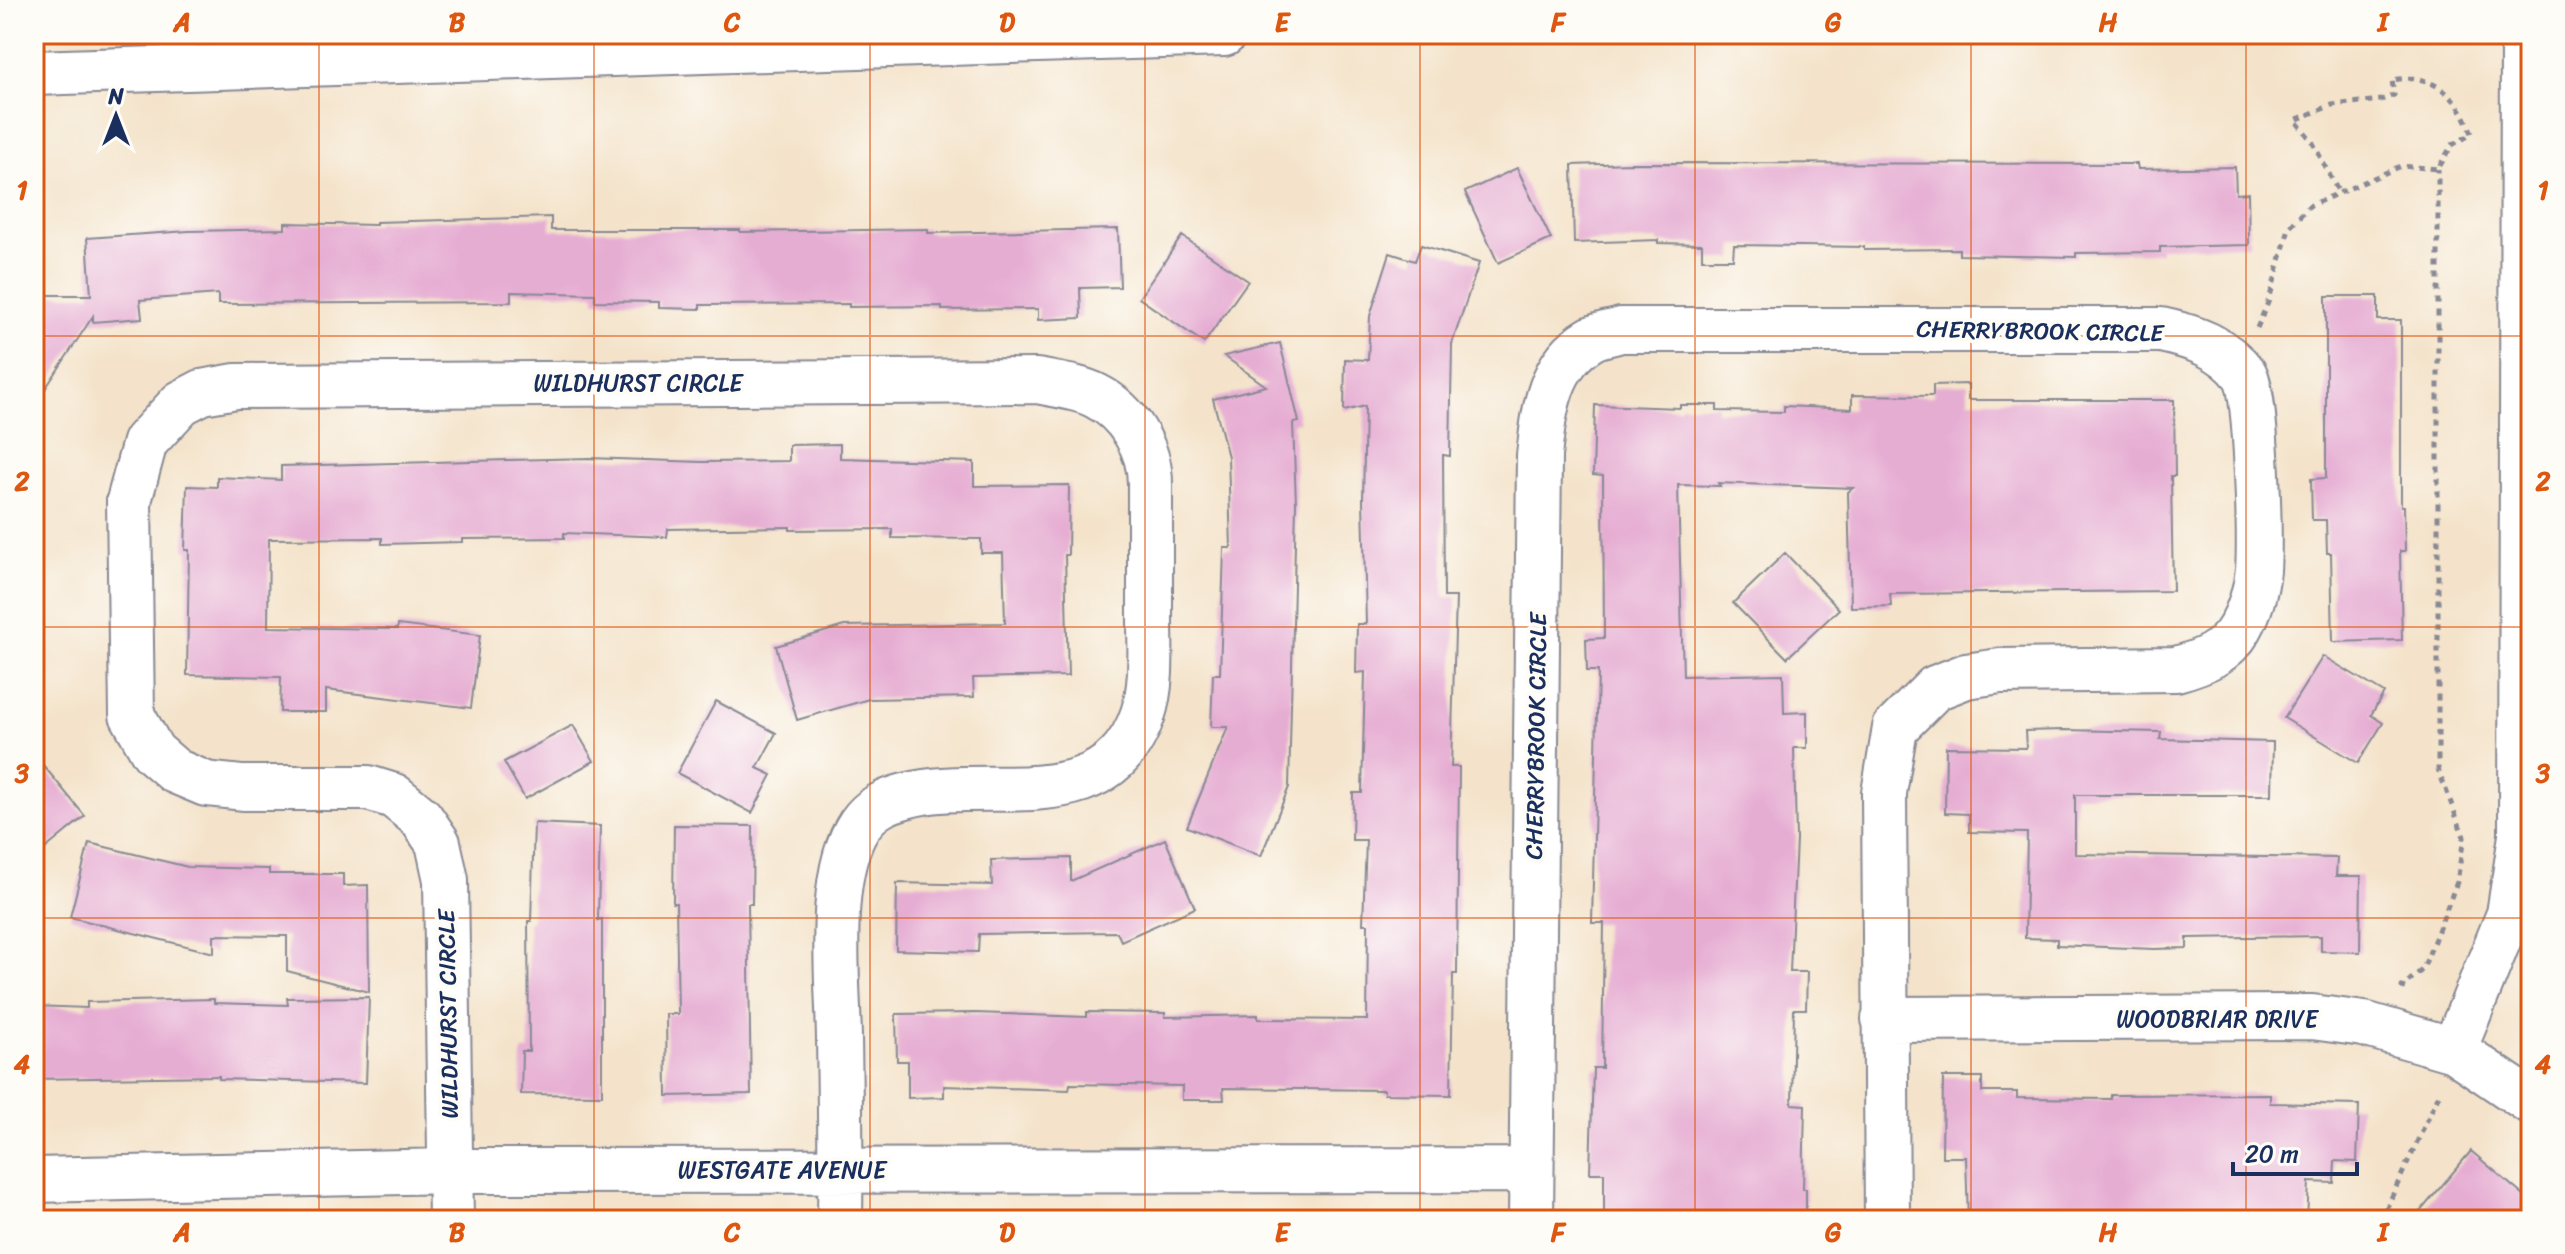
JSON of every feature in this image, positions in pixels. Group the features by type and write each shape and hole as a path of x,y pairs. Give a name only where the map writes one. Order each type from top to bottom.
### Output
{"street":[{"path":"34,73 1224,34"},
{"path":"2461,1032 2509,914 2521,836 2523,34"},
{"name":"CHERRYBROOK CIRCLE","path":"1531,1220 1539,456 1544,411 1555,378 1570,355 1593,338 1621,330 2161,330 2197,338 2228,357 2239,369"},
{"path":"1887,1220 1884,793 1895,728 1935,688 1966,676 2000,671 2176,669 2202,662 2222,650 2239,630 2252,602 2258,569 2254,409 2247,378 2239,369"},
{"name":"WILDHURST CIRCLE","path":"451,1220 446,880 438,843 421,818 394,796 368,788 243,788 206,784 175,771 153,752 132,715 129,501 145,442 181,403 202,392 236,386 1037,381 1095,395 1120,412 1139,437 1150,472 1150,677 1143,714 1128,745 1109,767 1086,780 1055,786 930,789 882,802 861,822 847,847 837,908 840,1220"},
{"name":"WOODBRIAR DRIVE","path":"1884,1019 2312,1017 2461,1032 2531,1102"},
{"name":"WESTGATE AVENUE","path":"34,1180 450,1171 1530,1170"}],"path":[{"path":"2339,193 2312,141 2295,120 2332,105 2381,100 2394,95 2392,80 2419,79 2444,91 2465,111 2472,134 2452,145 2438,169 2438,769 2464,837 2457,882 2434,943 2423,969 2402,987 2461,1032 2439,1095 2381,1220"},
{"path":"2239,369 2269,300 2289,228 2309,206 2401,166 2438,169"}],"building":[{"path":"2137,164 2138,169 2235,167 2236,194 2248,193 2249,245 2160,247 2160,252 2076,253 2076,257 1959,255 1959,249 1864,250 1864,247 1734,245 1733,259 1702,259 1702,244 1658,243 1658,240 1574,243 1572,165"},
{"path":"1517,168 1551,239 1498,263 1465,192"},
{"path":"551,217 551,230 740,232 928,229 928,233 1118,229 1120,287 1080,288 1081,318 1038,320 1038,309 942,310 942,306 849,307 849,304 659,308 659,302 595,301 595,294 511,292 511,302 218,304 218,294 140,300 142,318 93,322 93,316 34,406 34,295 91,295 87,238 285,229 285,223 376,225 376,222"},
{"path":"1182,236 1248,281 1204,343 1139,298"},
{"path":"1421,245 1479,263 1452,344 1450,456 1443,455 1444,597 1456,597 1451,767 1459,767 1457,974 1453,974 1451,1095 1384,1094 1384,1090 1223,1088 1224,1100 1182,1100 1182,1086 1070,1084 1069,1090 944,1086 944,1097 908,1098 908,1061 897,1061 896,1014 1087,1017 1087,1012 1165,1013 1165,1017 1258,1015 1258,1019 1367,1020 1368,924 1363,924 1366,840 1352,840 1353,793 1362,793 1365,672 1356,673 1357,624 1366,624 1363,500 1365,406 1344,411 1345,359 1368,360 1370,316 1390,253 1415,261"},
{"path":"2326,296 2378,296 2378,320 2401,320 2401,506 2404,506 2405,551 2400,551 2402,640 2333,642 2331,553 2327,553 2326,520 2312,520 2311,479 2326,478"},
{"path":"1280,343 1299,422 1293,423 1296,504 1289,787 1261,856 1187,827 1228,727 1211,727 1213,674 1220,674 1224,548 1231,548 1228,457 1213,399 1266,386 1224,356"},
{"path":"1968,384 1968,400 2174,400 2175,476 2171,476 2173,591 1890,594 1891,606 1851,607 1848,492 1853,488 1718,483 1720,486 1678,485 1683,676 1783,674 1784,713 1807,712 1807,748 1794,748 1796,839 1790,972 1807,972 1806,1009 1794,1009 1792,1104 1805,1105 1803,1189 1806,1189 1806,1220 1604,1220 1604,1173 1590,1173 1593,1068 1602,1068 1604,923 1592,923 1598,671 1587,671 1586,639 1604,638 1603,476 1593,475 1595,405 1680,408 1680,405 1717,405 1717,411 1784,412 1784,406 1852,409 1852,395 1933,396 1933,385"},
{"path":"840,444 840,458 974,462 974,486 1069,485 1068,555 1065,555 1068,676 973,678 974,697 869,699 797,720 776,646 844,626 1005,623 1003,553 981,553 981,539 892,538 892,529 790,530 790,527 668,529 667,537 564,533 564,538 382,544 382,538 269,539 268,627 397,629 398,625 480,635 471,708 326,690 326,712 280,712 281,677 187,675 187,486 217,487 217,477 281,480 281,466 589,458 789,461 789,445"},
{"path":"1785,553 1839,609 1787,658 1733,603"},
{"path":"2323,656 2384,693 2371,715 2383,723 2358,763 2284,718"},
{"path":"716,701 776,733 757,768 772,775 752,813 677,773"},
{"path":"573,725 594,761 525,799 504,762"},
{"path":"2025,731 2161,732 2160,739 2273,742 2272,795 2075,795 2075,854 2337,858 2336,876 2361,876 2360,952 2321,951 2321,936 2187,938 2187,948 2154,949 2057,945 2057,939 2025,938 2027,833 1969,832 1969,814 1945,813 1946,747 2026,748"},
{"path":"34,754 85,816 34,858"},
{"path":"534,823 600,826 598,920 602,919 602,1095 521,1094 522,1051 529,1051 528,921 531,921"},
{"path":"674,825 753,826 752,904 748,904 751,1094 667,1096 666,1014 678,1014 676,903 673,903"},
{"path":"1165,839 1195,908 1121,941 1117,932 979,934 978,952 896,950 897,883 992,885 991,860 1071,858 1071,881"},
{"path":"89,843 188,867 269,869 269,874 343,874 343,886 368,885 369,992 287,971 287,936 214,935 214,953 70,917"},
{"path":"369,997 366,1083 219,1079 219,1076 34,1079 34,1006 87,1008 87,1002 214,999 214,1003 288,1005 287,998"},
{"path":"1943,1077 1982,1077 1982,1092 2017,1092 2017,1098 2111,1099 2111,1095 2270,1094 2270,1103 2359,1105 2357,1162 2335,1161 2334,1183 2309,1182 2307,1220 1968,1220 1966,1157 1942,1157"},
{"path":"2471,1151 2531,1202 2531,1220 2413,1220"}]}
